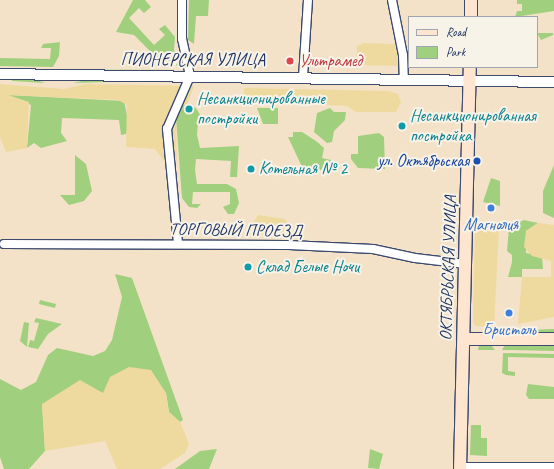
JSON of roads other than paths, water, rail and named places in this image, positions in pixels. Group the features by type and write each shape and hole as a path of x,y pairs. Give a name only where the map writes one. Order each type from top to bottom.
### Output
{"main road":[{"path":"471,0 471,16"},
{"name":"ОКТЯБРЬСКАЯ УЛИЦА","path":"460,468 470,68"},
{"path":"464,339 554,339"}],"street":[{"path":"178,243 167,129 190,76 182,39 182,0"},
{"path":"303,77 308,0"},
{"path":"392,0 403,56 404,81"},
{"name":"ПИОНЕРСКАЯ УЛИЦА","path":"0,74 303,77 404,81 470,80 554,82"},
{"name":"ТОРГОВЫЙ ПРОЕЗД","path":"4,244 178,243 373,248 415,258 466,264"},
{"path":"460,468 554,468"}],"place":[{"name":"Ультрамед","path":"290,61"},
{"name":"Несанкционированные постройки","path":"189,109"},
{"name":"Несанкционированная постройка","path":"402,126"},
{"name":"ул. Октябрьская","path":"477,161"},
{"name":"Котельная № 2","path":"251,169"},
{"name":"Магнолия","path":"491,208"},
{"name":"Склад Белые Ночи","path":"248,267"},
{"name":"Бристоль","path":"509,313"}]}
